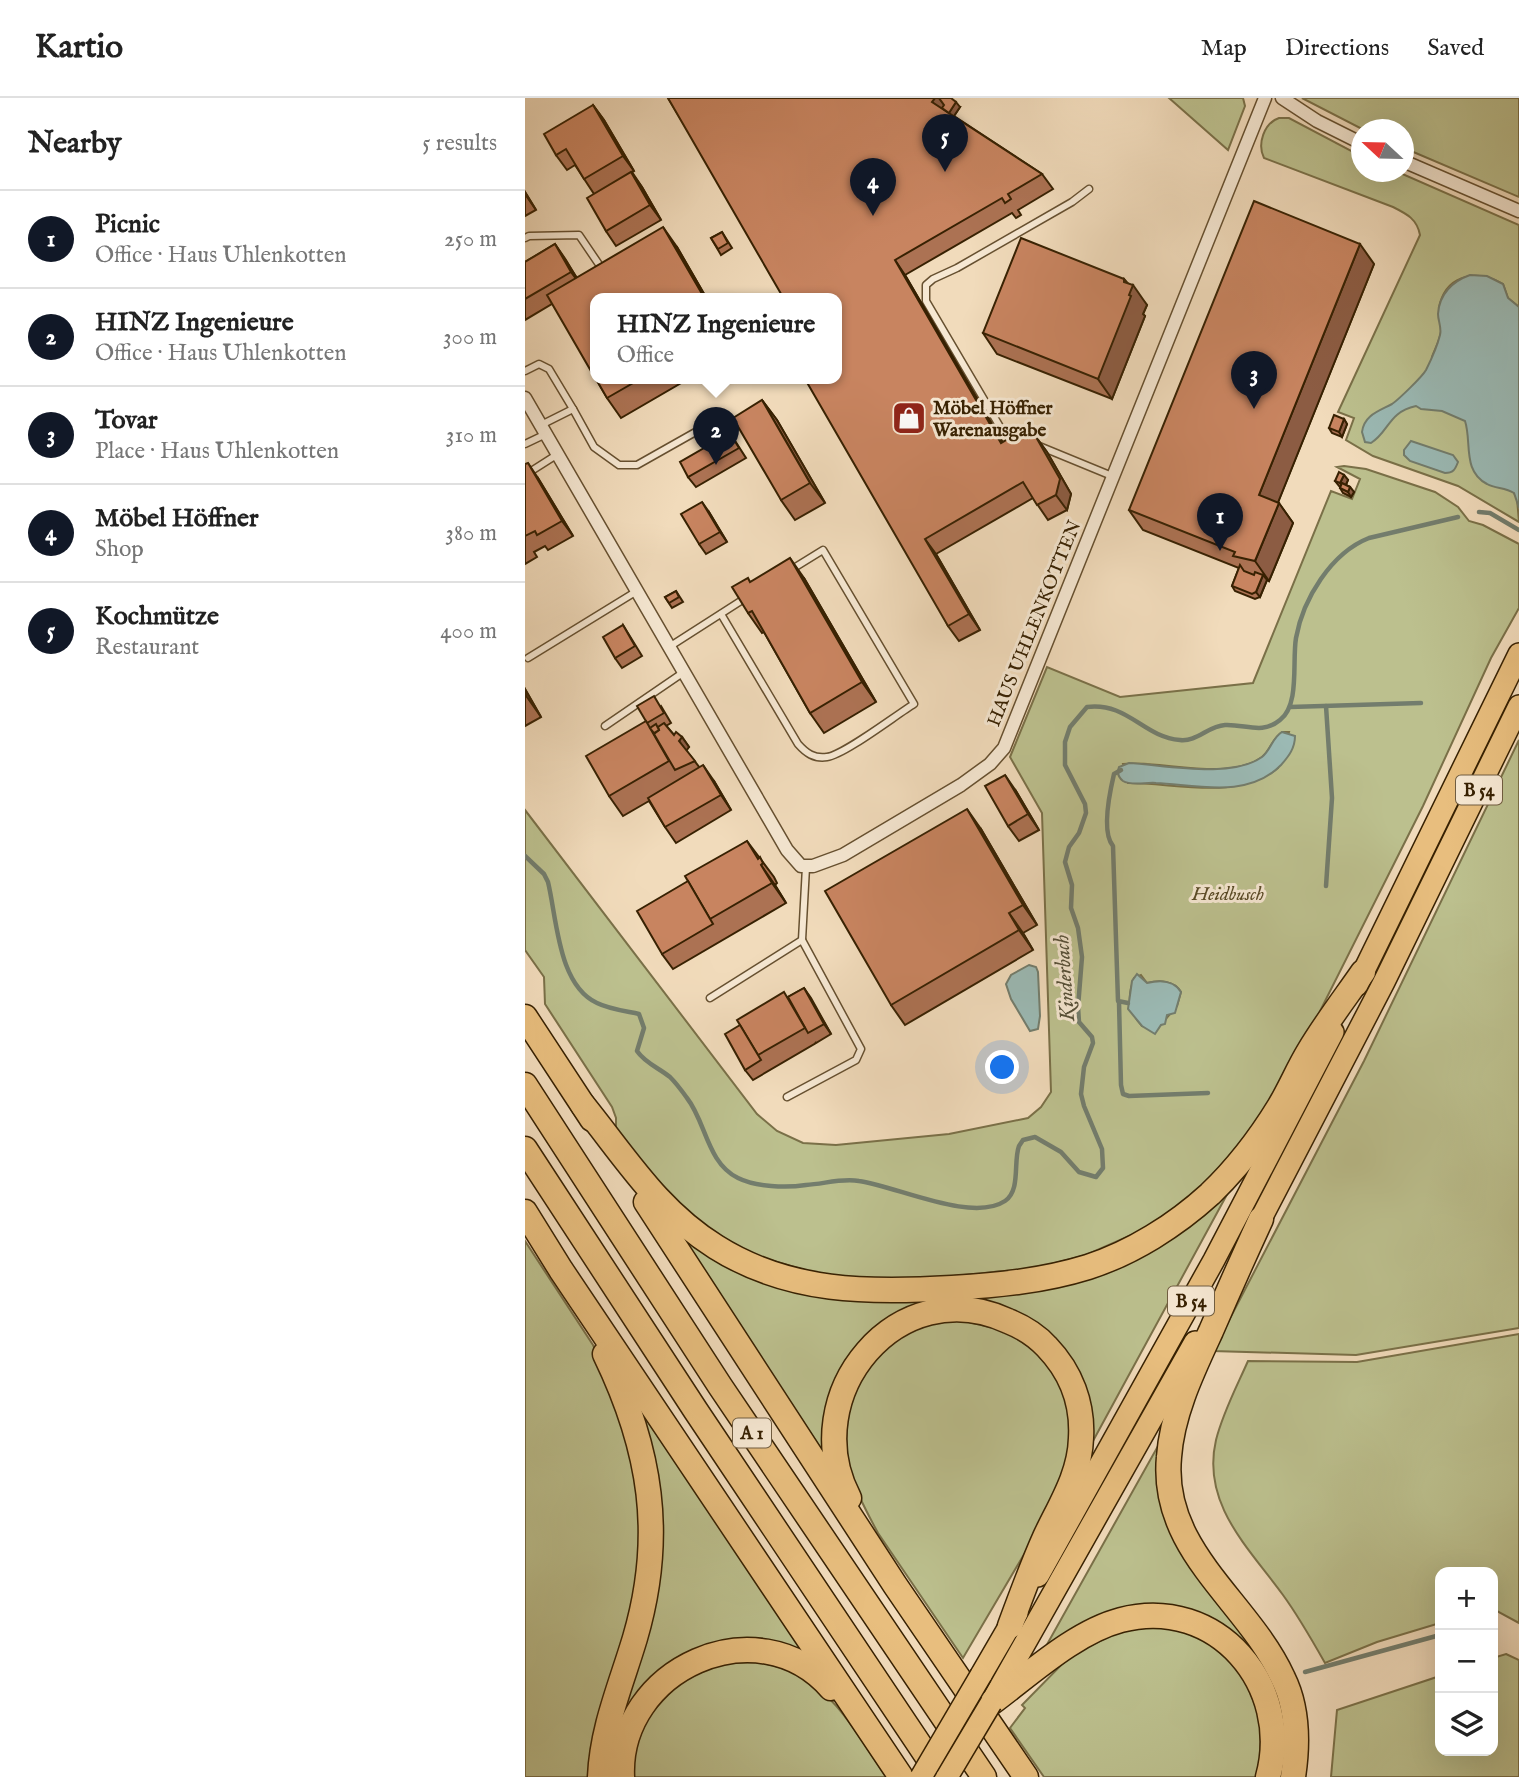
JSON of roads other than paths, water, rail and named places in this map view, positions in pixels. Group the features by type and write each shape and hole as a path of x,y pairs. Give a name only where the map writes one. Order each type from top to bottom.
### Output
{"highway":[{"name":"B 54","path":"921,1777 1010,1626 1214,1260 1363,972 1519,654"},
{"name":"B 54","path":"947,1777 1150,1423 1261,1219 1384,982 1519,706"},
{"path":"583,1105 624,1155 642,1182 672,1215 715,1247 759,1269 805,1284 855,1290 912,1291 1027,1281 1076,1270 1112,1258 1151,1237 1208,1195 1229,1175 1267,1126 1309,1050 1363,972"},
{"path":"525,1017 895,1585 1025,1775"},
{"name":"A 1","path":"525,1085 720,1386 983,1777"},
{"name":"A 1","path":"525,1149 941,1777"},
{"path":"525,1212 561,1270 901,1777"},
{"path":"1261,1219 1202,1351 1179,1410 1169,1456 1169,1485 1175,1515 1192,1551 1265,1646 1284,1679 1295,1724 1293,1777"},
{"path":"561,1270 606,1357 631,1415 643,1454 652,1511 651,1557 646,1594 631,1651 610,1713 604,1737 600,1777"},
{"path":"895,1585 844,1488 837,1463 835,1424 843,1388 869,1349 881,1337 904,1322 942,1309 966,1309 994,1314 1031,1333 1055,1356 1074,1388 1081,1419 1081,1441 1072,1481 1046,1536 1010,1626"},
{"path":"991,1703 1066,1648 1095,1631 1136,1617 1179,1619 1219,1636 1241,1654 1251,1668 1267,1704 1272,1728 1272,1762 1268,1777"},
{"path":"622,1777 628,1738 639,1713 654,1691 685,1666 728,1651 773,1654 809,1669 828,1684 870,1732"}],"street":[{"name":"HAUS UHLENKOTTEN","path":"806,867 843,855 977,775 998,755 1007,741 1265,98"},
{"path":"1282,98 1317,121 1351,138"},
{"path":"1414,166 1519,211"},
{"path":"525,398 786,850 797,864 806,867"}],"lane":[{"path":"1089,189 1072,202 933,279 926,285 925,292 926,301 1003,432 1112,476"},
{"path":"525,238 579,235 598,263"},
{"path":"525,371 539,364 549,369 594,447 619,464 637,465 715,421"},
{"path":"525,444 573,409"},
{"path":"525,475 558,454"},
{"path":"721,614 798,744 810,755 819,758 836,755 914,704 823,550 778,578"},
{"path":"529,658 637,591"},
{"path":"669,647 755,592"},
{"path":"605,726 684,672"},
{"path":"787,1097 856,1060 861,1049 802,940 806,867"},
{"path":"710,998 802,940"}],"water":[{"path":"1470,275 1487,276 1503,284 1508,298 1519,307 1519,508 1514,493 1487,484 1474,472 1469,456 1465,421 1442,411 1416,406 1394,417 1371,443 1365,442 1362,432 1369,418 1395,402 1426,370 1440,335 1438,314 1441,300 1453,285"},
{"path":"1411,441 1453,455 1458,462 1455,469 1445,473 1410,461 1404,455 1404,450"},
{"path":"1282,732 1295,736 1291,752 1281,765 1268,776 1238,786 1221,788 1135,784 1123,781 1118,774 1119,767 1129,763 1197,769 1233,768 1249,764 1262,757"},
{"path":"1029,965 1036,967 1038,972 1040,1016 1038,1029 1030,1031 1011,999 1006,984 1011,975"},
{"path":"1137,974 1147,983 1166,982 1181,992 1175,1013 1167,1015 1165,1024 1161,1025 1155,1034 1142,1026 1128,1009 1132,981"}],"waterway":[{"name":"Kinderbach","path":"1479,512 1490,513 1519,530"},
{"name":"Kinderbach","path":"525,856 544,874 548,882 561,950 574,982 584,994 597,1003 639,1014 644,1028 637,1051 679,1087 693,1108 720,1163 738,1178 762,1185 780,1186 859,1181 954,1206 991,1207 1010,1196 1015,1183 1019,1146 1023,1140 1035,1137 1061,1152 1079,1172 1096,1177 1103,1168 1102,1149 1081,1094 1084,1067 1093,1043 1092,1037 1079,1022 1082,957 1078,928 1071,908 1072,885 1065,862 1069,847 1079,833 1086,813 1085,804 1065,765 1065,742 1070,727 1087,707 1114,710 1156,733 1180,740 1192,739 1219,726 1260,728 1273,724 1286,713 1293,694 1296,638 1305,608 1331,566 1355,545 1369,538 1458,517"},
{"path":"1290,707 1421,703"},
{"path":"1326,706 1332,798 1326,886"},
{"path":"1121,770 1114,774 1107,822 1109,840 1113,846 1118,1001 1128,1003"},
{"path":"1119,1002 1123,1094 1208,1093"},
{"path":"1305,1672 1435,1636"}],"place":[{"name":"Kochmütze","path":"945,172"},
{"name":"Möbel Höffner","path":"873,216"},
{"name":"Tovar","path":"1254,409"},
{"name":"Möbel Höffner Warenausgabe","path":"909,418"},
{"name":"HINZ Ingenieure","path":"716,465"},
{"name":"Picnic","path":"1220,551"}],"park label":[{"name":"Heidbusch","path":"1228,893"}]}
